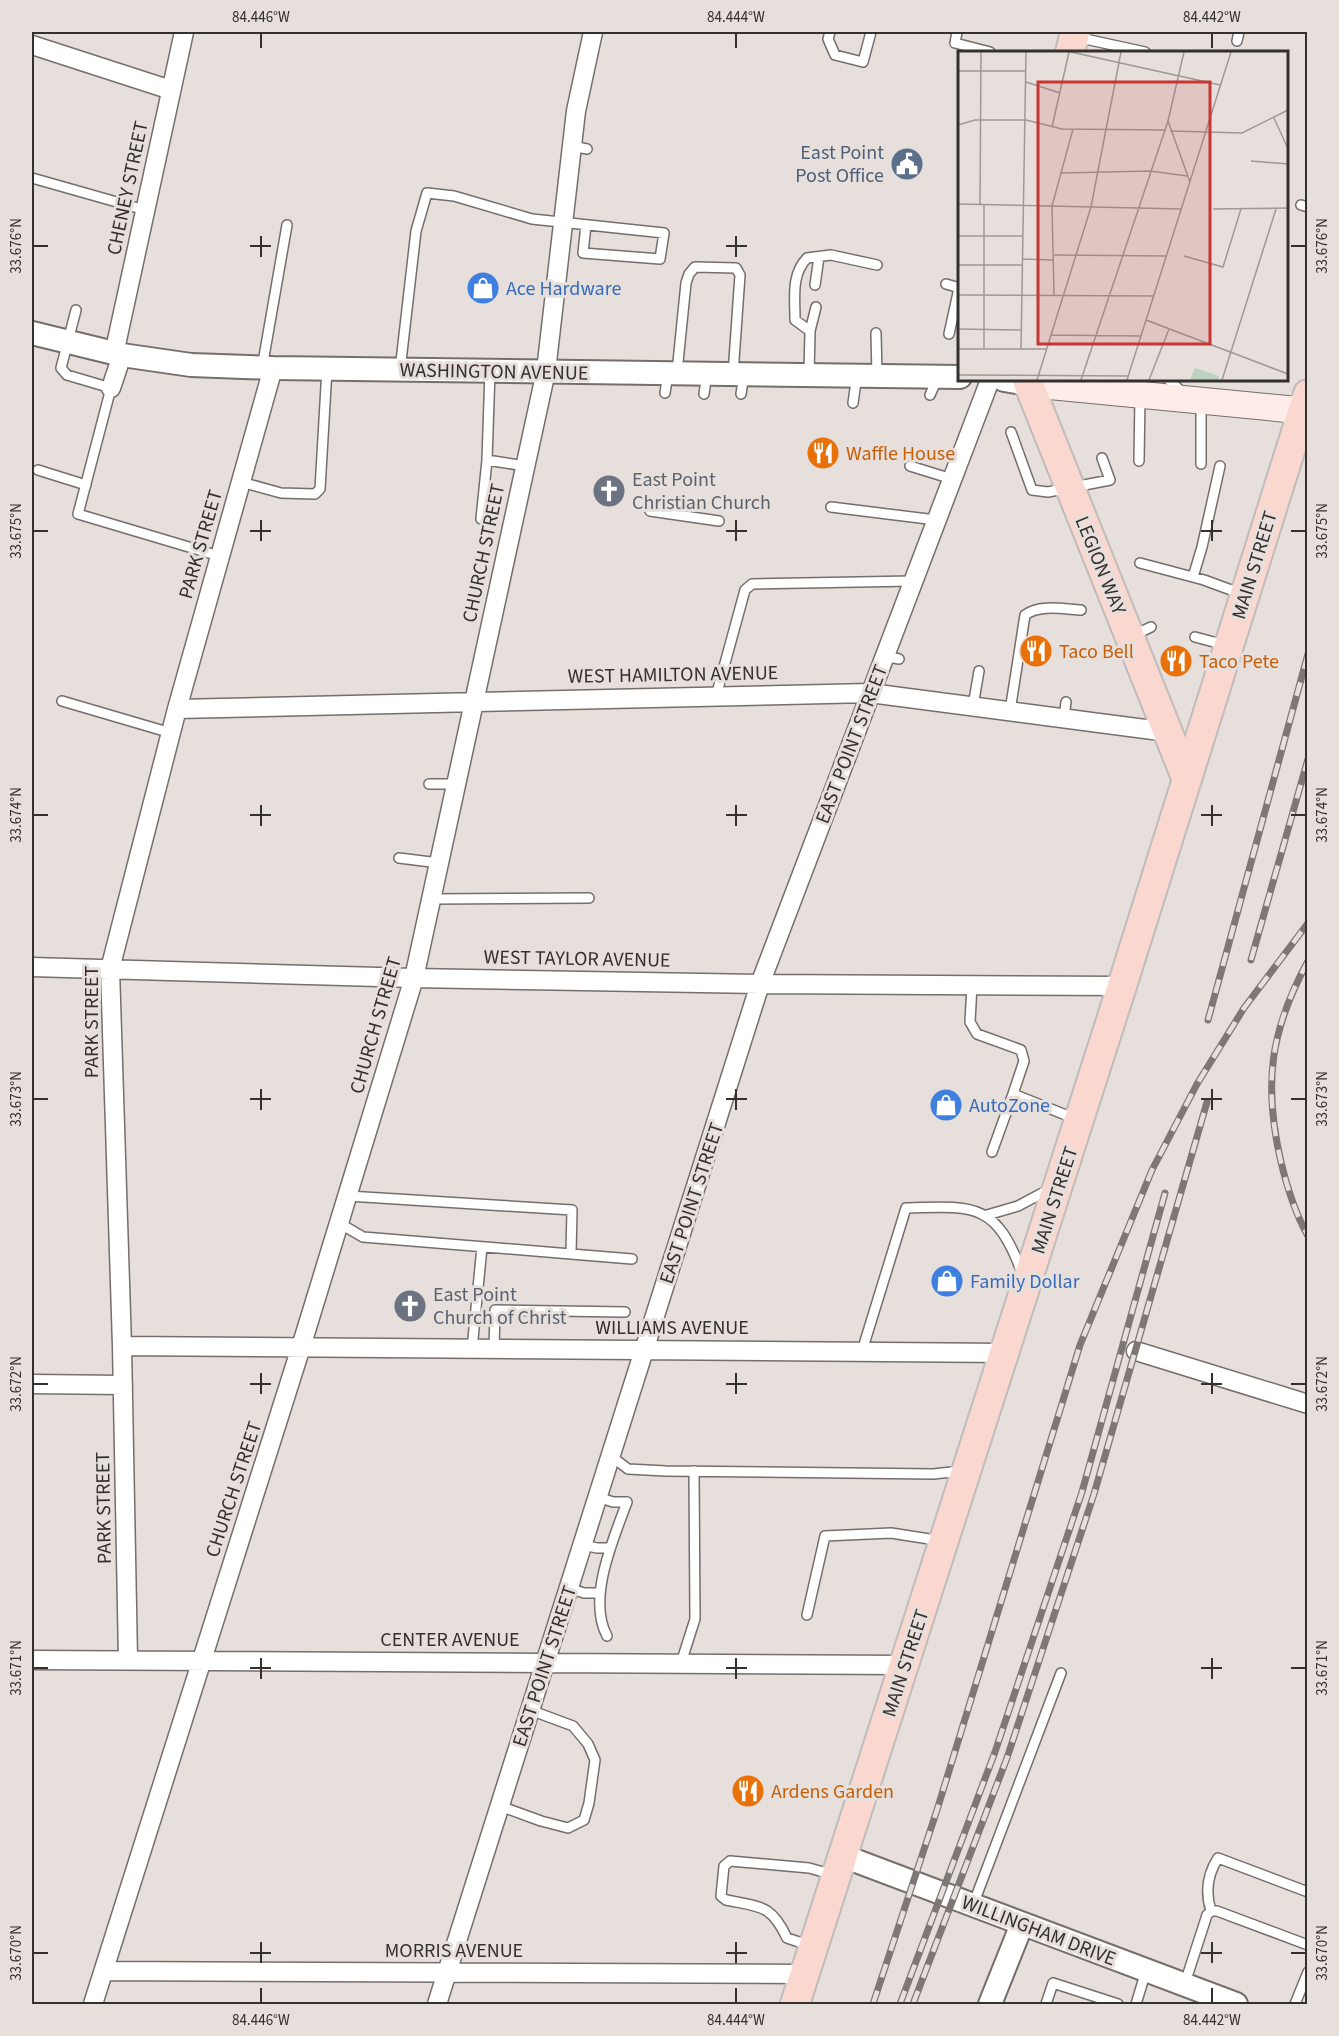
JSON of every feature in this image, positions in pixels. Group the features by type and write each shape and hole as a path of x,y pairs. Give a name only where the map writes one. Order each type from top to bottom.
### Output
{"main road":[{"path":"1020,381 1108,386 1140,395 1197,400 1306,405"},
{"name":"LEGION WAY","path":"1020,381 1140,632 1168,732 1187,780"},
{"name":"MAIN STREET","path":"795,2004 1080,1120 1306,405"}],"street":[{"name":"CHENEY STREET","path":"111,388 145,210 184,32"},
{"name":"CHURCH STREET","path":"93,2004 302,1347 414,978 546,371 562,223 580,148 576,111 593,32"},
{"path":"32,45 171,90"},
{"name":"WASHINGTON AVENUE","path":"32,333 118,355 191,365 546,371 705,384 809,375 867,376 943,383"},
{"name":"PARK STREET","path":"128,1660 122,1346 110,969 177,709 241,482 268,368"},
{"name":"EAST POINT STREET","path":"437,2004 760,984 870,693 892,658 913,581 990,381"},
{"name":"WEST HAMILTON AVENUE","path":"177,709 870,693 1010,711 1065,710 1168,732"},
{"name":"WEST TAYLOR AVENUE","path":"32,967 414,978 760,984 1122,986"},
{"name":"WILLIAMS AVENUE","path":"122,1346 1005,1353"},
{"path":"1136,1352 1308,1404"},
{"path":"32,1383 123,1385"},
{"name":"CENTER AVENUE","path":"32,1660 904,1665"},
{"name":"WILLINGHAM DRIVE","path":"840,1865 974,1905 1236,2004"},
{"path":"990,2004 1022,1924"},
{"name":"MORRIS AVENUE","path":"104,1971 805,1974"}],"lane":[{"path":"830,32 828,39 835,55 863,62 871,32"},
{"path":"957,32 955,43 986,51"},
{"path":"1073,40 1139,51"},
{"path":"32,178 145,210"},
{"path":"400,370 416,231 427,193 454,196 532,219 664,233 660,259 584,253 586,225"},
{"path":"268,368 287,225"},
{"path":"810,331 795,320 798,267 807,258 831,255 877,265"},
{"path":"815,285 819,256"},
{"path":"670,380 686,283 695,267 736,268 740,275 740,381"},
{"path":"946,284 958,288"},
{"path":"949,334 958,293"},
{"path":"809,375 810,331 816,307"},
{"path":"76,310 61,368 67,375 111,388 78,514 219,556"},
{"path":"853,403 867,376 876,333"},
{"path":"241,482 281,493 315,494 320,489 327,369"},
{"path":"482,519 487,460 489,371"},
{"path":"1170,381 1197,400 1200,464"},
{"path":"1139,461 1140,395"},
{"path":"1011,432 1032,490 1048,492 1110,480 1102,458"},
{"path":"487,460 525,466"},
{"path":"910,466 952,479"},
{"path":"1193,577 1220,466"},
{"path":"38,470 86,485"},
{"path":"831,507 936,520"},
{"path":"650,511 718,521"},
{"path":"1140,563 1193,577 1245,595"},
{"path":"716,696 745,590 752,584 913,581"},
{"path":"1010,711 1025,615 1031,610 1042,609 1081,610"},
{"path":"1195,637 1229,646"},
{"path":"973,706 979,671"},
{"path":"62,701 171,733"},
{"path":"429,784 456,784"},
{"path":"399,858 439,863"},
{"path":"431,899 589,898"},
{"path":"972,986 970,1022 977,1034 1021,1050 1024,1061 992,1152"},
{"path":"1013,1094 1080,1120"},
{"path":"987,1215 1018,1206 1045,1193 1060,1181"},
{"path":"348,1196 572,1210 571,1254"},
{"path":"862,1352 906,1208 961,1206 987,1215 1004,1235 1016,1256 1026,1287"},
{"path":"339,1223 363,1237 632,1259"},
{"path":"472,1349 482,1246"},
{"path":"494,1349 495,1310 625,1312"},
{"path":"611,1456 628,1469 694,1472 933,1474 967,1470"},
{"path":"681,1663 695,1619 694,1472"},
{"path":"598,1497 613,1503 627,1503 610,1548 600,1593 601,1624 607,1636"},
{"path":"807,1615 825,1536 891,1533 944,1542"},
{"path":"583,1545 610,1548"},
{"path":"569,1588 584,1593 600,1593"},
{"path":"974,1905 1061,1672"},
{"path":"500,1806 568,1828 584,1820 589,1803 595,1760 588,1744 573,1726 530,1710"},
{"path":"1185,1985 1210,1911 1207,1899 1208,1879 1218,1858 1308,1892"},
{"path":"813,1947 788,1938 780,1922 767,1909 726,1900 721,1896 724,1866 730,1861 809,1868 840,1865"},
{"path":"1210,1911 1217,1911 1308,1946"},
{"path":"1136,2004 1146,1971"},
{"path":"1295,2004 1308,1972"},
{"path":"1046,2004 1053,1983 1098,2001 1118,2004"}],"railway":[{"path":"1208,1020 1308,654"},
{"path":"1251,960 1308,759"},
{"path":"873,2004 937,1810 1080,1345 1152,1170 1197,1084 1244,1008 1308,923"},
{"path":"1308,961 1285,1011 1278,1035 1272,1083 1272,1108 1281,1162 1292,1200 1308,1236"},
{"path":"913,2004 1007,1758 1094,1494 1207,1102"},
{"path":"900,2004 995,1752 1082,1492 1165,1193"}],"place":[{"name":"East Point Post Office","path":"907,164"},
{"name":"Ace Hardware","path":"483,288"},
{"name":"Waffle House","path":"823,453"},
{"name":"East Point Christian Church","path":"609,491"},
{"name":"Taco Bell","path":"1036,651"},
{"name":"Taco Pete","path":"1176,661"},
{"name":"AutoZone","path":"946,1105"},
{"name":"Family Dollar","path":"947,1281"},
{"name":"East Point Church of Christ","path":"410,1306"},
{"name":"Ardens Garden","path":"748,1791"}]}
